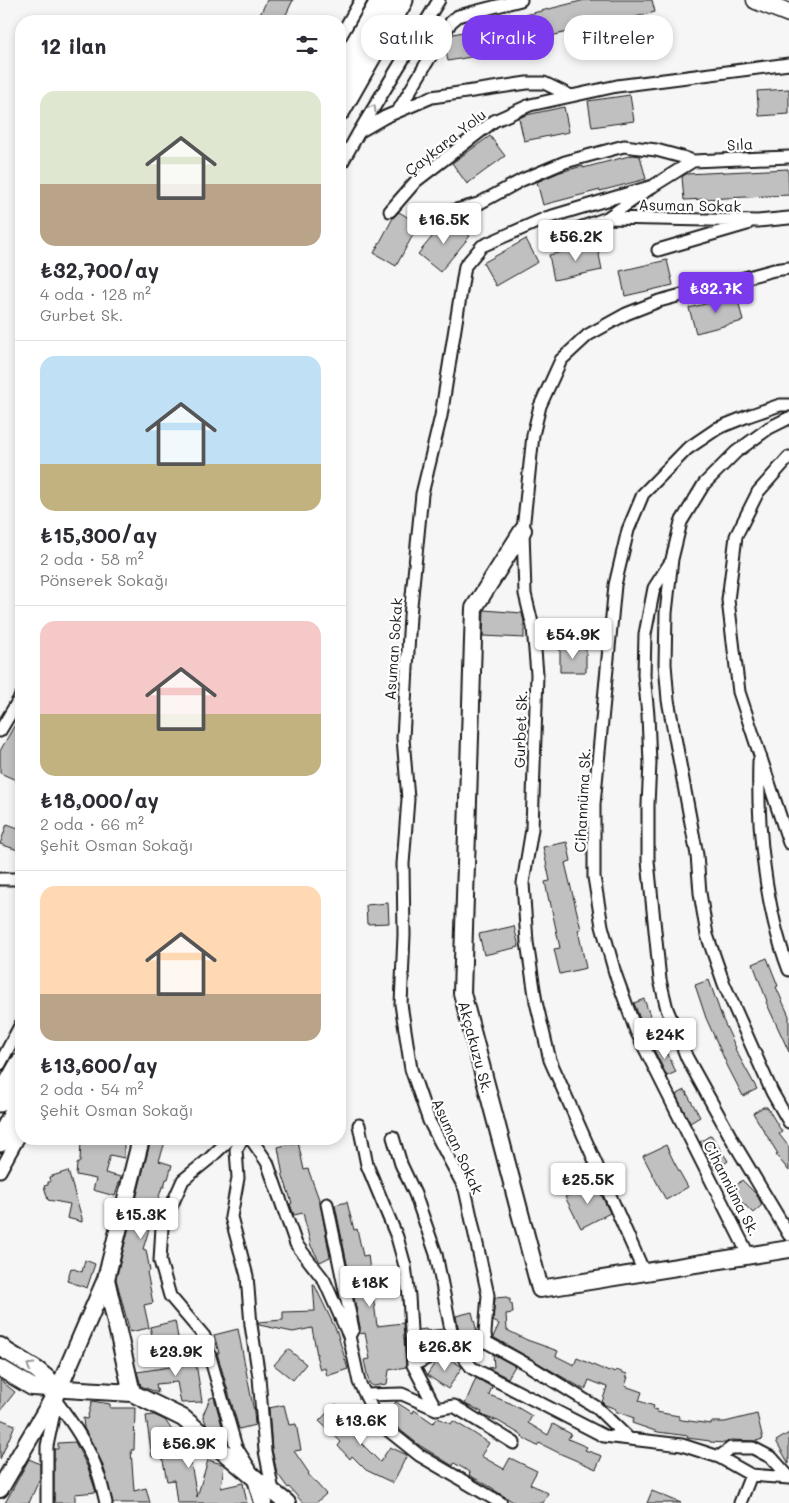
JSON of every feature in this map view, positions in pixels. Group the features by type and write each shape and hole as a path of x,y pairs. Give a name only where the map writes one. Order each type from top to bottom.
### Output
{"highway":[{"path":"346,98 402,0"},
{"path":"346,60 374,1"},
{"path":"0,1102 15,1075"},
{"path":"0,1141 15,1114"}],"main road":[{"path":"764,1 789,13"},
{"name":"Akçakuzu Sk.","path":"523,530 474,608 462,993 540,1289 789,1250"},
{"path":"0,1490 58,1394 106,1279 140,1145"},
{"path":"106,1279 132,1393"},
{"path":"0,1346 37,1370 58,1394"},
{"path":"0,1368 32,1387 58,1394 132,1393 183,1418 256,1479 268,1497 288,1503"}],"street":[{"path":"346,155 439,0"},
{"path":"398,111 451,22 458,16 521,0"},
{"path":"346,31 374,1"},
{"path":"571,96 617,86 789,64"},
{"name":"Çaykara Yolu","path":"358,132 398,111 432,98 527,83 544,83 571,96"},
{"name":"Çaykara Yolu","path":"390,211 416,181 494,121 530,105 571,96"},
{"path":"445,213 478,204 522,180 565,162 624,146 656,150 693,161"},
{"name":"Sıla","path":"693,161 789,157"},
{"path":"653,186 693,161"},
{"name":"Asuman Sokak","path":"607,218 653,186"},
{"name":"Asuman Sokak","path":"486,1342 488,1295 465,1189 429,1121 411,1069 401,1004 404,935 403,864 408,798 403,738 410,616 422,494 441,416 465,266 482,246 546,218 653,186"},
{"path":"555,237 607,218"},
{"name":"Asuman Sokak","path":"607,218 758,221 789,218"},
{"path":"658,250 758,221"},
{"name":"Gurbet Sk.","path":"644,1272 550,1060 536,1002 527,942 524,884 532,829 537,674 533,627 525,594 523,530 533,435 540,406 560,360 588,335 626,314 659,301 774,270 789,268"},
{"name":"Cihannüma Sk.","path":"749,1256 636,1031 615,973 602,926 594,877 594,804 614,585 628,530 643,494 687,449 718,428 780,405 789,405"},
{"path":"789,418 769,428 736,452 704,484 681,522 672,559 666,613 665,664 668,700 697,855 700,894 707,936 724,984 772,1092 789,1122"},
{"path":"789,457 758,492 736,536 728,600 739,692 789,843"},
{"path":"672,559 654,588 645,634 644,675 650,763 648,861 660,980 667,1009 687,1058 734,1143 789,1235"},
{"path":"0,731 15,706"},
{"path":"759,751 758,792 763,859 772,911 789,970"},
{"path":"0,879 15,879"},
{"path":"0,1064 15,1035"},
{"path":"359,1125 367,1165 397,1237 405,1266 409,1296 413,1365 436,1409"},
{"path":"393,1137 401,1164 415,1194 436,1254 454,1345 472,1368 604,1436 682,1445 719,1458 751,1475 789,1478"},
{"path":"0,1171 15,1145"},
{"path":"224,1145 183,1180 162,1227 160,1261 170,1296 204,1336 236,1447 256,1479"},
{"path":"239,1145 236,1150 238,1178 231,1217 247,1276 268,1497"},
{"path":"255,1145 267,1162 296,1244 324,1280 348,1336 359,1382 379,1423 419,1455 502,1503"},
{"path":"327,1204 354,1329 348,1336"},
{"path":"413,1365 454,1345 486,1342 596,1407 628,1438"},
{"path":"47,1503 47,1446 58,1394"},
{"path":"58,1394 91,1454 99,1474 106,1503"},
{"path":"365,1395 402,1394 436,1409 454,1406 514,1443"},
{"path":"719,1458 731,1448 753,1448 772,1458 789,1478"},
{"path":"740,1503 751,1475"}],"building":[{"path":"267,0 293,0 286,15 260,15"},
{"path":"585,0 652,0 655,12 643,15 564,15 564,33 554,35 554,15 525,15"},
{"path":"462,32 462,59 448,61 452,60 453,34"},
{"path":"789,89 789,114 759,116 757,91"},
{"path":"630,95 634,121 592,127 588,101"},
{"path":"564,107 569,132 524,141 519,118"},
{"path":"490,136 505,156 467,184 452,163"},
{"path":"633,155 640,156 646,179 543,205 537,182 560,172"},
{"path":"788,169 789,195 684,200 682,177 686,174"},
{"path":"399,212 419,224 396,266 374,253 393,218"},
{"path":"446,220 450,220 470,236 440,272 418,254"},
{"path":"526,239 538,262 496,286 483,263"},
{"path":"597,244 602,270 554,280 549,255"},
{"path":"667,260 673,285 625,296 620,271"},
{"path":"737,296 743,321 696,333 689,308"},
{"path":"484,610 522,613 524,638 483,636"},
{"path":"560,647 586,647 586,672 560,672"},
{"path":"15,725 15,780 0,773 0,751"},
{"path":"7,824 15,827 15,849 0,844"},
{"path":"567,842 571,861 565,863 581,929 578,930 586,968 560,974 554,949 560,948 545,882 550,881 543,847"},
{"path":"388,903 389,923 367,924 366,905"},
{"path":"514,926 519,947 484,955 479,934"},
{"path":"767,958 778,986 776,987 789,1016 789,1052 766,1002 753,964"},
{"path":"709,980 735,1049 757,1089 743,1096 706,1018 695,985"},
{"path":"644,999 655,1029 645,1032 634,1003"},
{"path":"663,1044 676,1072 667,1076 653,1048"},
{"path":"685,1090 700,1117 690,1123 676,1095"},
{"path":"763,1107 767,1107 782,1132 779,1134 789,1147 789,1171 776,1155 778,1154 753,1113"},
{"path":"711,1135 728,1161 716,1170 700,1142"},
{"path":"81,1145 124,1145 124,1158 110,1155 105,1173 121,1177 115,1196 93,1190 96,1179 76,1175 77,1164 80,1162"},
{"path":"150,1145 164,1145 159,1161 172,1165 168,1179 166,1179 164,1187 162,1187 143,1249 146,1250 150,1271 147,1272 153,1303 144,1305 149,1328 130,1332 116,1279"},
{"path":"299,1145 304,1170 308,1169 320,1202 330,1257 320,1262 311,1246 303,1213 294,1215 283,1176 278,1147"},
{"path":"666,1145 688,1187 666,1200 643,1156"},
{"path":"68,1171 82,1222 67,1218 70,1204 48,1200 44,1186 50,1182 49,1177"},
{"path":"742,1180 757,1195 762,1205 753,1213 731,1191"},
{"path":"595,1182 610,1213 581,1228 565,1197"},
{"path":"347,1202 354,1230 357,1229 363,1256 368,1255 377,1326 403,1323 406,1367 389,1370 387,1384 373,1386 369,1383 364,1360 370,1359 365,1333 360,1334 335,1205"},
{"path":"85,1260 95,1264 87,1288 67,1281 71,1268 82,1272"},
{"path":"313,1284 337,1332 348,1369 327,1376 325,1368 320,1370 312,1328 293,1332 259,1325 258,1322 283,1320 283,1312 315,1311"},
{"path":"507,1297 507,1299 510,1299 510,1304 512,1304 513,1313 506,1314 507,1330 527,1340 558,1351 556,1356 574,1365 577,1358 609,1372 610,1370 615,1372 616,1370 627,1374 625,1386 642,1392 639,1401 654,1406 653,1409 657,1410 656,1412 679,1416 679,1419 682,1420 711,1424 711,1422 725,1422 757,1414 763,1439 756,1441 731,1440 725,1443 710,1442 687,1438 688,1436 658,1432 632,1423 634,1418 615,1411 616,1409 602,1402 607,1387 589,1380 585,1390 493,1337 499,1324 493,1321 495,1298"},
{"path":"472,1312 477,1332 460,1336 456,1316"},
{"path":"175,1321 179,1343 155,1348 150,1327"},
{"path":"238,1329 255,1425 239,1429 217,1353 219,1353 214,1335"},
{"path":"426,1329 427,1331 443,1329 444,1336 442,1343 420,1353 418,1330"},
{"path":"191,1348 194,1363 196,1363 202,1402 181,1403 177,1382 156,1384 158,1393 141,1386 137,1372 176,1366 173,1352"},
{"path":"288,1349 306,1364 293,1380 274,1365"},
{"path":"493,1354 515,1366 508,1378 488,1368 494,1367"},
{"path":"447,1357 462,1367 448,1389 427,1375 435,1363"},
{"path":"476,1378 492,1387 489,1395 510,1403 532,1416 528,1423 548,1435 553,1424 571,1434 568,1439 587,1447 585,1450 602,1456 596,1469 539,1443 537,1446 498,1421 486,1417 481,1414 482,1412 465,1404"},
{"path":"0,1380 15,1392 0,1411"},
{"path":"214,1397 222,1426 212,1429 206,1424 203,1415 210,1398"},
{"path":"92,1401 110,1404 110,1408 135,1408 134,1450 131,1450 134,1491 146,1488 150,1503 113,1503 102,1463 84,1428 83,1418 87,1419"},
{"path":"396,1402 413,1413 414,1410 433,1423 438,1418 451,1424 453,1421 472,1432 489,1443 481,1456 504,1469 510,1458 537,1471 530,1484 548,1493 543,1503 515,1503 469,1475 470,1472 454,1463 453,1466 419,1445 385,1418 384,1416"},
{"path":"336,1404 359,1425 351,1433 380,1462 390,1447 407,1455 393,1483 366,1470 352,1456 350,1459 338,1446 341,1442 319,1421"},
{"path":"284,1405 289,1425 296,1424 301,1450 294,1451 308,1474 326,1494 316,1503 303,1503 288,1488 277,1473 272,1450 269,1408"},
{"path":"154,1415 165,1420 175,1437 179,1439 180,1444 183,1444 187,1453 189,1453 197,1497 208,1460 224,1465 221,1488 243,1483 247,1503 177,1503 174,1480 167,1481 162,1456 152,1457 146,1416"},
{"path":"0,1419 15,1425 0,1459"},
{"path":"789,1433 789,1464 776,1441"},
{"path":"75,1442 88,1468 96,1492 75,1494 75,1503 54,1503 54,1449 58,1449 58,1443"},
{"path":"29,1459 40,1464 40,1478 29,1503 5,1503"},
{"path":"652,1491 681,1503 647,1503"}]}
